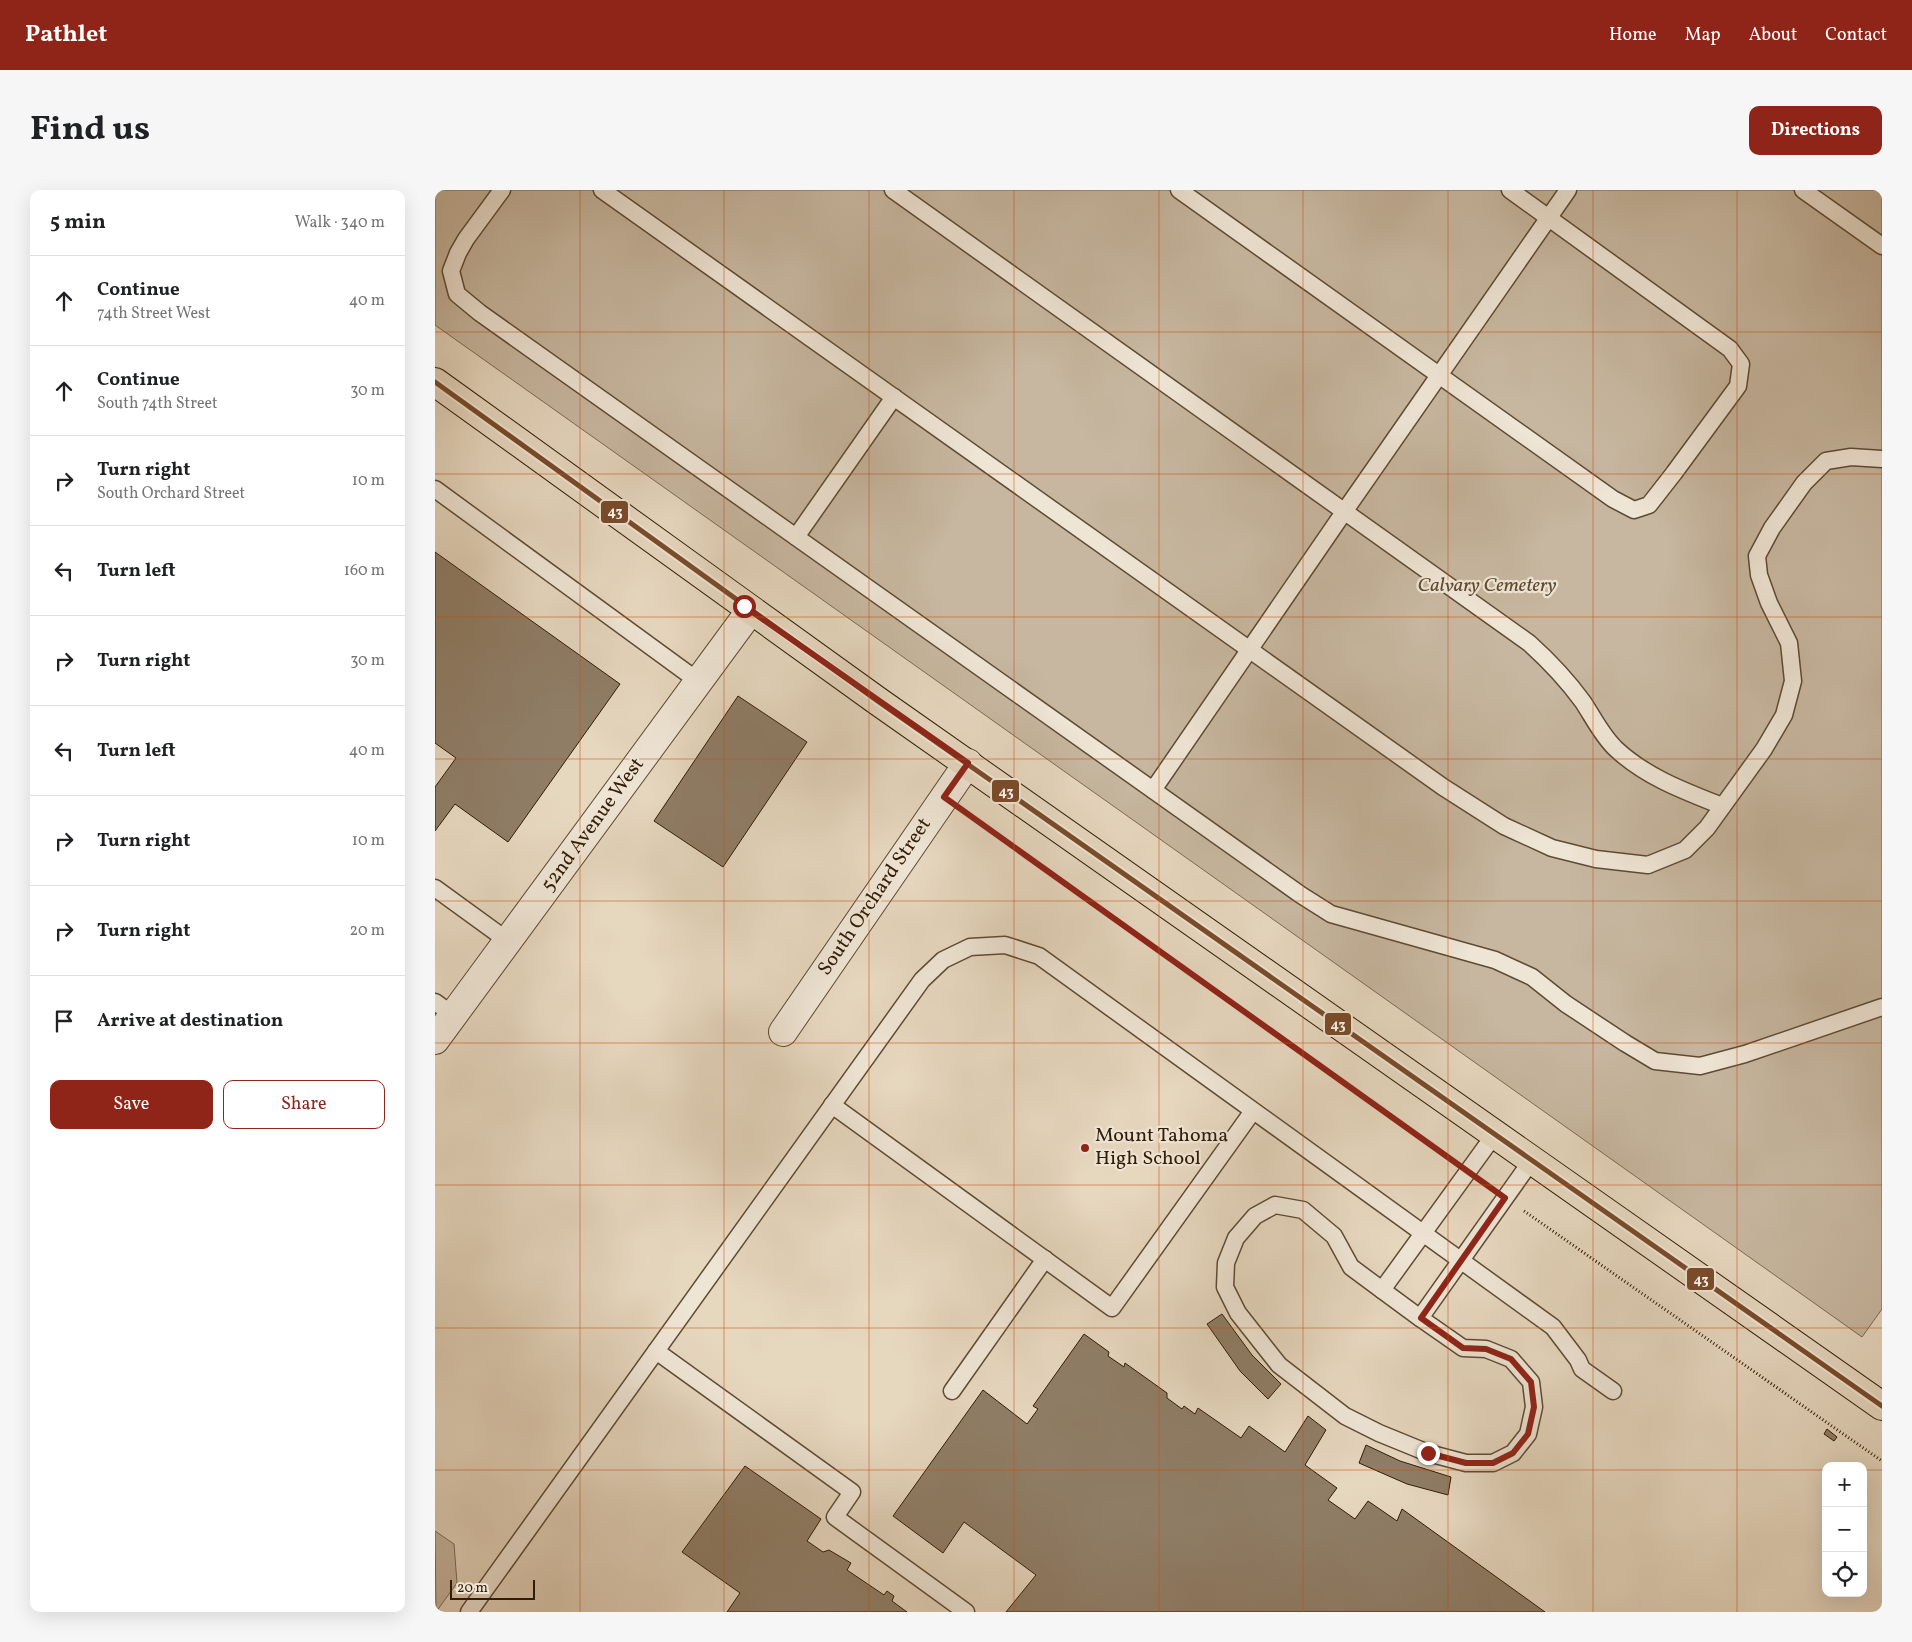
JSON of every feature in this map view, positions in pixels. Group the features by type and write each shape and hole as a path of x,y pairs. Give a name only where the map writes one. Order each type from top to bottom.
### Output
{"main road":[{"path":"435,382 879,702 1882,1406"}],"street":[{"name":"52nd Avenue West","path":"435,1040 444,1008 508,941 751,610"},
{"name":"South Orchard Street","path":"783,1032 968,763"}],"lane":[{"path":"502,190 458,253 451,271 457,294 480,313 1331,914 1495,960 1532,977 1573,1009 1625,1044 1655,1061 1700,1066 1745,1054 1882,1007"},
{"path":"602,190 1443,787 1504,826 1552,848 1596,859 1648,864 1685,850 1707,828 1764,749 1784,715 1793,681 1789,643 1769,603 1759,575 1757,556 1772,528 1804,483 1826,461 1851,457 1882,459"},
{"path":"893,190 1529,643 1549,662 1582,701 1614,748 1641,769 1674,788 1722,806"},
{"path":"1179,190 1613,499 1634,510 1649,505 1661,492 1738,386 1741,364 1731,349 1510,190"},
{"path":"1153,790 1568,190"},
{"path":"1803,190 1882,246"},
{"path":"797,537 894,397"},
{"path":"435,489 698,681"},
{"path":"435,888 508,941"},
{"path":"469,1612 922,980 943,960 970,947 1005,944 1039,956 1553,1327 1578,1360 1582,1369 1613,1391"},
{"path":"832,1105 1112,1308 1253,1111"},
{"path":"1382,1290 1495,1134"},
{"path":"1421,1318 1532,1160"},
{"path":"1275,1205 1303,1210 1334,1236 1351,1267 1382,1290 1463,1348 1486,1349 1511,1359 1531,1382 1534,1407 1528,1434 1513,1453 1493,1463 1466,1463 1428,1453 1379,1433 1345,1416 1279,1365 1238,1313 1225,1287 1226,1263 1236,1238 1255,1216 1275,1205"},
{"path":"952,1392 1045,1259"},
{"path":"656,1351 852,1492 835,1517 966,1612"}],"path":[{"path":"944,797 1467,1172"},
{"path":"1505,1198 1882,1461"}],"green space":[{"name":"Calvary Cemetery","path":"435,190 1882,190 1882,1309 1862,1337 435,325"},
{"path":"435,1531 454,1544 457,1583 436,1612"}],"building":[{"path":"435,552 620,684 508,842 455,804 435,831 435,787 456,758 435,743"},
{"path":"738,696 807,742 723,867 654,821"},
{"path":"1222,1314 1252,1355 1281,1384 1268,1399 1240,1371 1207,1324"},
{"path":"1084,1334 1109,1352 1108,1356 1124,1367 1125,1363 1167,1393 1167,1398 1182,1409 1184,1406 1195,1414 1198,1408 1241,1438 1249,1426 1285,1452 1308,1416 1326,1430 1305,1465 1337,1488 1328,1500 1355,1519 1368,1501 1397,1521 1402,1509 1545,1612 1006,1612 1036,1575 964,1522 943,1553 893,1516 983,1390 1027,1424 1038,1409 1033,1406"},
{"path":"1827,1429 1837,1437 1834,1441 1824,1434"},
{"path":"1366,1445 1400,1461 1451,1477 1448,1495 1407,1484 1359,1463"},
{"path":"745,1466 821,1519 807,1541 823,1552 829,1550 851,1563 847,1570 884,1595 887,1591 894,1596 892,1601 907,1612 727,1612 740,1593 682,1552"}],"transit line":[{"name":"43","path":"435,382 879,702 1882,1406"}],"place":[{"name":"Mount Tahoma High School","path":"1085,1148"}],"route":[{"path":"744,606 968,763 944,797 1505,1198 1421,1318 1463,1348 1486,1349 1511,1359 1531,1382 1534,1407 1528,1434 1513,1453 1493,1463 1466,1463 1428,1453"}]}
